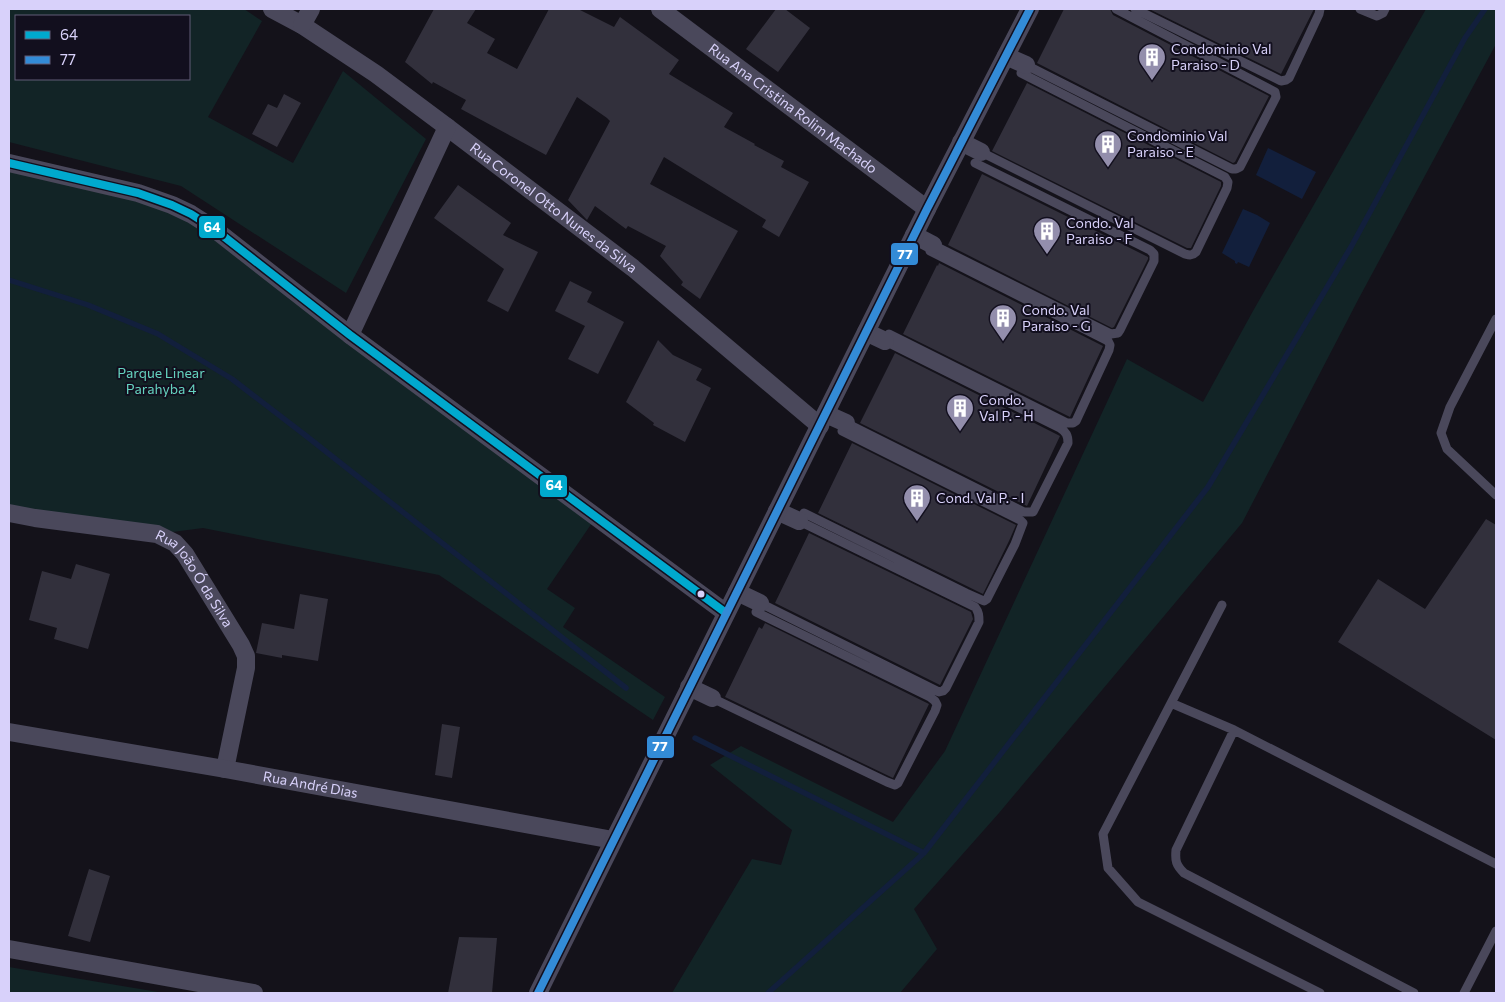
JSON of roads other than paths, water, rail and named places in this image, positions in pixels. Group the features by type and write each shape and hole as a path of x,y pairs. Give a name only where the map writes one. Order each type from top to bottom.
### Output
{"street":[{"name":"Rua Coronel Otto Nunes da Silva","path":"272,9 302,25 376,74 633,268 823,420 844,427"},
{"path":"302,25 311,9"},
{"name":"Rua Ana Cristina Rolim Machado","path":"660,9 927,209"},
{"path":"538,993 912,238 1028,10"},
{"path":"1004,59 1024,69"},
{"path":"350,335 448,127"},
{"path":"959,147 978,157"},
{"path":"9,163 138,193 191,214 213,228 350,335 732,602 758,608"},
{"path":"912,238 932,248"},
{"path":"868,328 887,338"},
{"path":"779,507 802,517"},
{"name":"Rua João Ó da Silva","path":"9,512 34,518 158,534 175,543 185,554 246,656 246,668 225,768"},
{"path":"689,687 712,698"},
{"name":"Rua André Dias","path":"9,732 225,768 613,840"},
{"path":"9,949 254,993"}],"lane":[{"path":"1024,69 1232,168 1240,167 1276,97 1275,92 1116,9"},
{"path":"1135,9 1281,81 1288,78 1320,9"},
{"path":"1360,9 1377,16 1383,13 1385,9"},
{"path":"978,157 1185,254 1189,255 1196,252 1227,188 1228,182 1225,177 1024,69"},
{"path":"932,248 1111,334 1118,333 1120,330 1154,261 1154,254 1150,250 978,157"},
{"path":"887,338 1067,423 1073,423 1076,420 1109,350 1110,345 1108,341 932,248"},
{"path":"1496,319 1450,407 1441,432 1446,449 1496,495"},
{"path":"844,427 1029,513 1033,512 1068,443 1068,436 1060,428 887,338"},
{"path":"802,517 984,601 988,599 1015,544 1023,523 1020,520 844,427"},
{"path":"758,608 939,692 946,688 979,622 978,611 975,607 802,517"},
{"path":"1222,605 1103,834 1108,868 1138,902 1320,993"},
{"path":"712,698 894,784 898,783 935,711 937,705 930,697 758,608"},
{"path":"1172,703 1234,730 1496,864"},
{"path":"1234,730 1176,850 1177,866 1184,873 1414,993"},
{"path":"1464,993 1496,931"}],"water":[{"path":"1268,148 1316,172 1302,199 1256,175"},
{"path":"1243,209 1270,223 1249,267 1238,262 1237,264 1235,263 1235,261 1222,253"}],"waterway":[{"path":"768,993 924,853 1208,487 1351,247 1465,38 1485,9"},
{"path":"9,280 88,305 158,334 232,379 626,688"},
{"path":"695,738 924,853"}],"place":[{"name":"Condominio Val Paraiso - D","path":"1152,81"},
{"name":"Condominio Val Paraiso - E","path":"1108,168"},
{"name":"Condo. Val Paraiso - F","path":"1047,255"},
{"name":"Condo. Val Paraiso - G","path":"1003,342"},
{"name":"Condo. Val P. - H","path":"960,432"},
{"name":"Cond. Val P. - I","path":"917,522"}],"park label":[{"name":"Parque Linear Parahyba 4","path":"161,382"}]}
